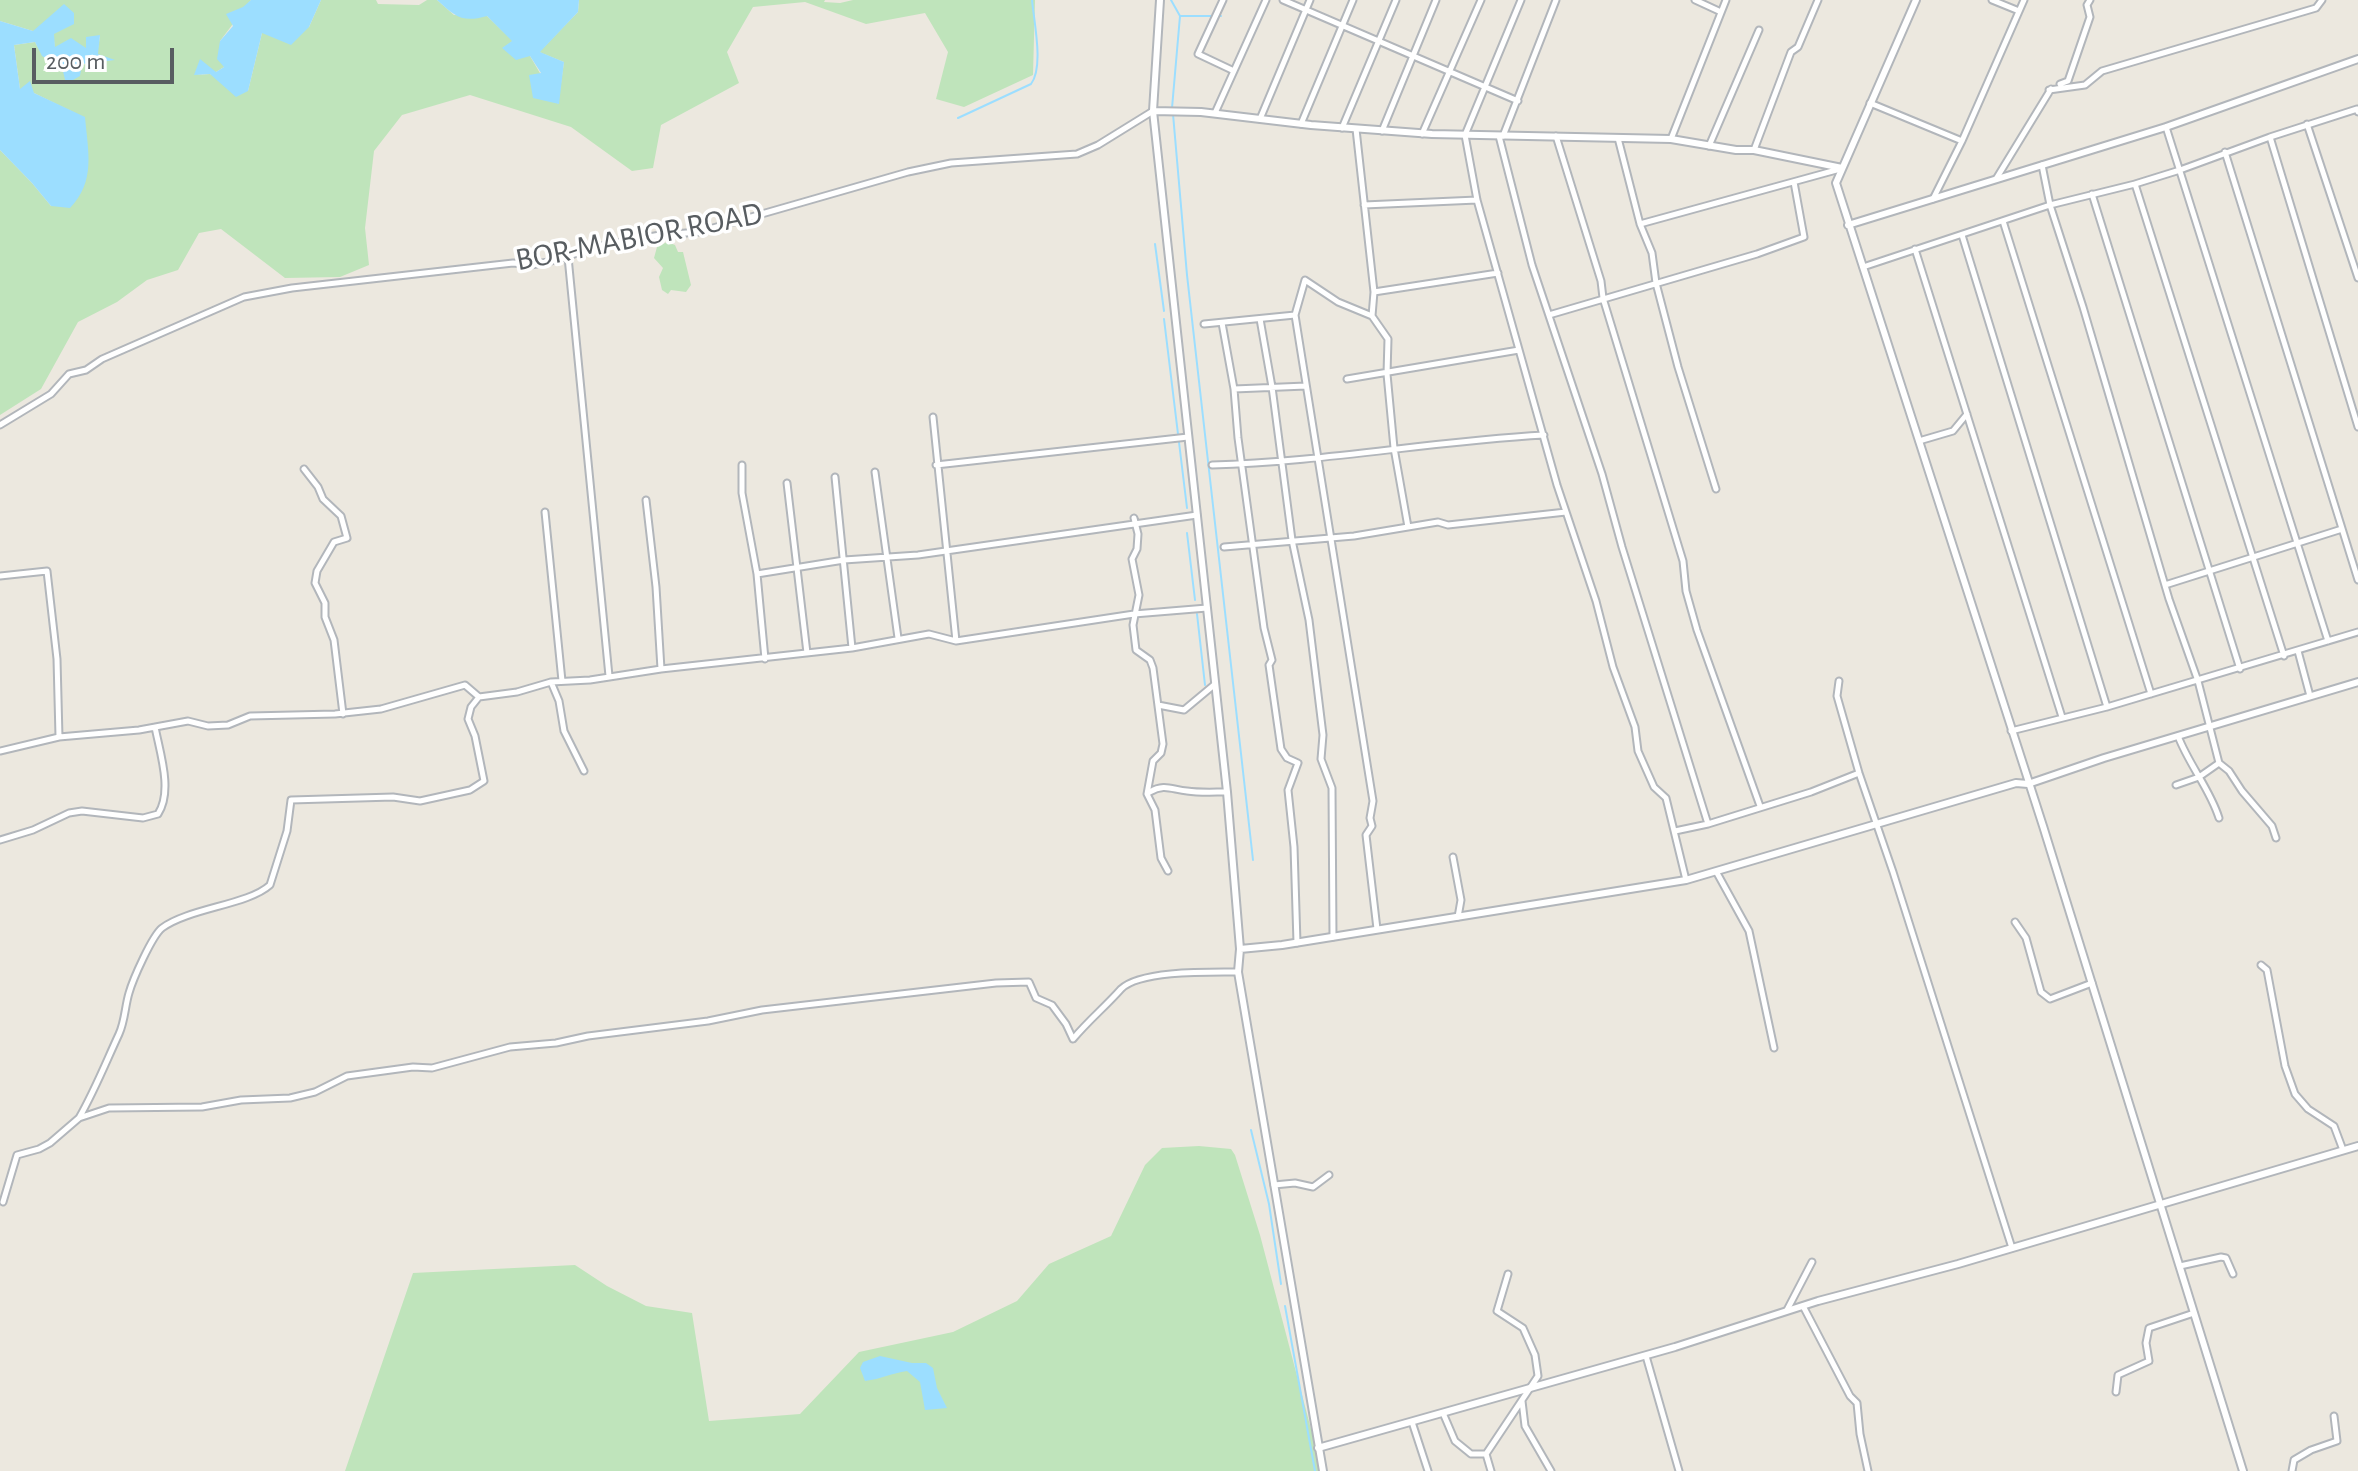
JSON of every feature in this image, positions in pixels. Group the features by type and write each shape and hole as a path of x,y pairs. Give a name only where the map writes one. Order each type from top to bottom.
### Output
{"street":[{"path":"1160,0 1153,111 1227,792 1240,949 1238,972 1323,1471"},
{"path":"1223,0 1198,54 1234,71"},
{"path":"1215,113 1266,0"},
{"path":"1283,0 1518,101"},
{"path":"1260,119 1310,0"},
{"path":"1301,124 1353,0"},
{"path":"1342,128 1396,0"},
{"path":"1382,131 1436,0"},
{"path":"1422,134 1481,0"},
{"path":"1521,0 1465,135 1477,200 1566,512 1596,601 1613,667 1635,727 1638,751 1654,787 1666,798 1686,880"},
{"path":"1556,0 1518,101 1501,136 1532,265 1602,474 1626,562 1708,824"},
{"path":"1695,0 1721,12"},
{"path":"1671,139 1726,0"},
{"path":"1754,150 1791,52 1798,47 1818,0"},
{"path":"1992,0 2019,11"},
{"path":"1933,199 2024,0"},
{"path":"1995,179 2049,90 2068,81 2090,17 2087,5 2090,0"},
{"path":"2049,90 2085,85 2102,71 2316,8 2322,0"},
{"path":"1914,1 1836,183 2092,983 2243,1471"},
{"path":"1709,146 1759,30"},
{"path":"1848,225 2166,127 2358,59"},
{"path":"1870,103 1962,141"},
{"path":"1862,268 2050,205 2180,170 2307,124 2357,109 2358,112"},
{"path":"1153,111 1215,113 1422,134 1671,139 1754,150 1842,168"},
{"name":"BOR-MABIOR ROAD","path":"0,425 51,394 69,374 86,370 102,359 244,297 292,288 498,265 531,265 604,245 699,232 908,172 951,163 1077,154 1098,145 1153,111"},
{"path":"2307,124 2358,278"},
{"path":"2166,127 2328,641"},
{"path":"1356,129 1374,292 1372,316"},
{"path":"1556,136 1683,561 1686,591 1697,630 1760,806"},
{"path":"2270,137 2358,427"},
{"path":"1618,138 1640,224 1652,253 1656,283 1678,367 1716,489"},
{"path":"2225,152 2358,580"},
{"path":"2042,165 2050,205 2165,585 2198,681 2219,763 2229,771 2272,826 2276,838"},
{"path":"1640,224 1842,168"},
{"path":"1549,315 1757,254 1804,237 1794,182"},
{"path":"2135,184 2284,656"},
{"path":"2092,194 2240,669"},
{"path":"1364,205 1477,200"},
{"path":"2003,221 2151,694"},
{"path":"1962,235 2107,707"},
{"path":"1915,249 2062,717"},
{"path":"568,257 609,676"},
{"path":"1374,292 1498,273"},
{"path":"1377,929 1366,835 1372,826 1373,801 1295,315 1305,280 1338,302 1372,316 1388,339 1387,374 1394,448 1408,527"},
{"path":"1204,324 1295,315"},
{"path":"1260,319 1292,540 1309,620 1323,735 1321,759 1332,788 1333,937"},
{"path":"1222,323 1234,389 1264,628 1272,660 1269,665 1281,749 1287,758 1298,763 1288,790 1294,847 1297,943"},
{"path":"1347,379 1519,350"},
{"path":"1234,389 1306,386"},
{"path":"1919,441 1953,431 1967,414"},
{"path":"933,417 956,641"},
{"path":"1212,465 1317,459 1394,448 1544,435"},
{"path":"936,465 1188,437"},
{"path":"742,465 742,493 757,574 765,659"},
{"path":"304,469 323,499 341,516 347,538 334,542 317,571 315,583 325,603 325,617 334,640 343,714"},
{"path":"875,472 898,638"},
{"path":"835,477 852,648"},
{"path":"787,483 807,653"},
{"path":"646,500 661,669"},
{"path":"545,512 562,681"},
{"path":"1224,547 1354,536 1438,522 1448,525 1566,512"},
{"path":"757,574 1197,515"},
{"path":"1135,522 1137,549 1132,559 1139,595 1134,614 1136,650 1150,660 1163,744 1161,753 1153,761 1147,794 1155,810 1161,858 1168,871"},
{"path":"2165,585 2342,529"},
{"path":"0,576 47,571 57,659 59,737"},
{"path":"3,1202 17,1155 50,1143 79,1118 104,1072 119,1034 130,989 155,934 170,922 256,894 270,885 287,831 291,800 393,797 420,801 470,790 484,781 475,736 468,719 471,707 479,697 517,692 551,682 852,648 929,634 956,641 1134,614 1207,608"},
{"path":"2011,731 2107,707 2358,632"},
{"path":"2298,651 2310,696"},
{"path":"1839,681 1837,696 1859,773 2012,1248"},
{"path":"551,682 559,701 564,731 584,771"},
{"path":"1240,949 1297,943 1717,873 1876,823 2016,783 2028,784 2358,682"},
{"path":"0,751 59,737 188,721 208,726 228,725 250,716 343,714 381,709 465,685 479,697"},
{"path":"1158,705 1184,710 1214,685"},
{"path":"0,840 33,830 69,813 82,811 143,818 158,814 165,792 155,727"},
{"path":"2178,736 2219,818"},
{"path":"2176,785 2199,777 2219,763"},
{"path":"1675,831 1811,792 1859,773"},
{"path":"1147,794 1154,789 1170,786 1184,791 1227,792"},
{"path":"1453,857 1461,900 1458,917"},
{"path":"1717,873 1749,931 1774,1048"},
{"path":"2015,922 2026,938 2041,992 2050,999 2092,983"},
{"path":"2261,965 2267,970 2285,1066 2295,1094 2308,1109 2334,1126 2343,1150"},
{"path":"79,1118 109,1108 202,1107 241,1100 290,1098 315,1092 347,1076 413,1067 432,1068 510,1047 708,1021 748,1011 996,983 1029,982 1036,998 1052,1005 1073,1039 1115,999 1122,988 1158,975 1238,972"},
{"path":"1318,1448 1646,1356 1786,1311 2160,1206 2358,1146"},
{"path":"1273,1185 1295,1183 1313,1187 1329,1175"},
{"path":"2180,1266 2221,1257 2226,1258 2233,1274"},
{"path":"1786,1311 1812,1262"},
{"path":"1486,1454 1539,1371 1523,1328 1497,1311 1508,1274"},
{"path":"1803,1306 1850,1396 1857,1403 1868,1471"},
{"path":"2116,1392 2118,1375 2149,1361 2146,1343 2149,1328 2194,1313"},
{"path":"1646,1356 1679,1471"},
{"path":"1522,1400 1525,1426 1551,1471"},
{"path":"1443,1413 1455,1441 1471,1454 1486,1454"},
{"path":"2292,1471 2294,1460 2337,1441 2334,1416"},
{"path":"1412,1422 1428,1471"},
{"path":"1486,1454 1491,1471"}],"green space":[{"path":"0,0 251,0 220,41 224,67 216,72 195,75 210,74 248,91 262,33 309,27 321,0 376,0 378,4 419,5 427,0 437,0 454,15 487,16 513,41 503,48 530,56 558,104 564,62 539,52 578,12 579,0 825,0 840,3 853,0 1035,0 1033,75 964,107 936,99 948,52 925,13 866,24 805,2 753,7 727,52 739,83 661,125 653,168 632,171 571,127 470,95 402,115 374,151 365,228 369,265 340,277 285,278 221,229 199,233 178,270 147,280 117,302 78,322 41,389 0,415 0,150 51,206 85,118 20,89 14,45 35,42 42,53 59,64 78,65 112,60 97,54 100,36 87,48 55,48 53,34 0,21"},
{"path":"667,242 675,245 678,252 683,252 691,285 686,292 671,290 668,294 662,290 659,277 663,268 654,258 657,247"},
{"path":"1199,1146 1231,1149 1235,1155 1260,1235 1322,1471 345,1471 413,1273 575,1265 646,1306 692,1313 709,1421 800,1414 859,1352 953,1332 1017,1301 1049,1264 1111,1236 1145,1165 1162,1148"}],"water":[{"path":"251,0 321,0 309,27 291,45 262,33 248,91 236,97 210,74 194,75 200,59 216,72 224,67 217,59 220,41 233,26 226,14"},
{"path":"437,0 579,0 578,12 540,52 564,62 559,104 533,98 529,75 541,73 530,56 516,60 502,48 512,41 487,16 471,19 460,17"},
{"path":"64,4 74,13 74,24 54,34 55,47 71,38 86,48 86,37 100,35 98,54 115,60 82,64 80,76 66,84 62,67 42,56 35,42 14,45 20,89 30,81 34,93 85,117 87,177 70,208 51,206 0,150 0,21 33,31"},
{"path":"880,1356 926,1363 933,1368 937,1388 947,1408 925,1410 920,1382 907,1371 865,1381 860,1368 863,1362"}],"waterway":[{"path":"958,118 1031,84 1038,56 1032,0"},
{"path":"1171,0 1180,16 1172,108"},
{"path":"1181,16 1221,16"},
{"path":"1173,114 1187,275 1253,860"},
{"path":"1155,244 1164,311"},
{"path":"1164,319 1187,508"},
{"path":"1187,533 1195,600"},
{"path":"1197,614 1205,685"},
{"path":"1251,1130 1269,1204 1281,1284"},
{"path":"1285,1306 1315,1471"}]}
